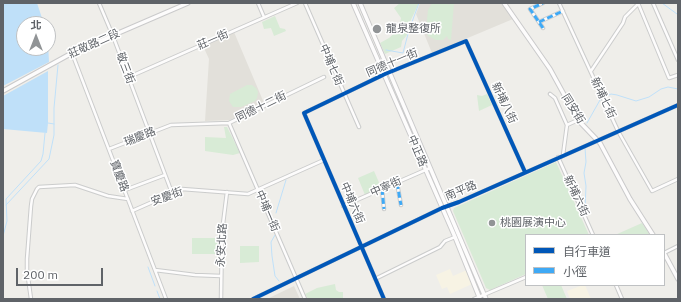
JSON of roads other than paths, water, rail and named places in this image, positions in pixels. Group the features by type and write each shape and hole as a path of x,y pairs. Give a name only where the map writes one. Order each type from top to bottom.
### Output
{"street":[{"name":"敬三街","path":"99,3 129,77 172,193"},
{"name":"莊敬路二段","path":"3,91 72,54 146,20 188,3"},
{"path":"258,3 264,17"},
{"name":"莊一街","path":"129,77 297,3"},
{"name":"中埔七街","path":"305,3 359,127"},
{"name":"中正路","path":"353,3 385,74 480,298"},
{"name":"中正路","path":"360,3 485,297"},
{"name":"同安街","path":"504,3 550,69 578,120 598,140 604,149 630,199 652,234"},
{"path":"543,3 530,9 543,28"},
{"name":"新埔七街","path":"559,3 618,131 652,191 678,179"},
{"path":"591,72 624,23 625,17 638,3 669,78 678,75"},
{"path":"653,3 678,60"},
{"path":"539,22 563,11"},
{"name":"同德十一街","path":"304,113 389,72 466,41"},
{"name":"新埔八街","path":"466,41 525,172"},
{"name":"寶慶路","path":"72,54 166,299"},
{"name":"同德十二街","path":"171,125 229,123 324,77"},
{"path":"550,94 555,98 567,125 562,155"},
{"name":"南平路","path":"253,299 442,208 678,105"},
{"name":"中埔六街","path":"304,113 384,299"},
{"path":"567,125 578,120"},
{"name":"中埔一街","path":"229,123 295,279 305,299"},
{"name":"瑞慶路","path":"109,149 171,125"},
{"name":"新埔六街","path":"558,157 593,234"},
{"name":"安慶街","path":"132,211 182,190 248,194 324,160"},
{"name":"中寧街","path":"343,206 430,168"},
{"path":"125,190 165,175"},
{"path":"397,183 401,206"},
{"path":"31,299 27,258 32,199 39,187 74,185 108,196 128,199"},
{"path":"382,189 384,209"},
{"name":"永安北路","path":"221,299 222,232 227,192"},
{"path":"375,279 440,247 445,241 455,237"},
{"path":"665,252 678,246"},
{"path":"665,255 678,279"},
{"path":"155,270 194,275 221,276"},
{"path":"474,299 485,297 525,277"},
{"path":"616,286 622,299"}],"water":[{"path":"3,3 37,3 41,16 16,16 16,56 49,56 49,62 3,86"},
{"path":"48,71 47,133 3,129 3,96"}],"waterway":[{"path":"386,50 403,53 409,30 419,3"},
{"path":"662,3 677,14"},
{"path":"6,205 49,159 54,135 54,108 58,65"},
{"path":"587,123 600,100 611,94 636,101 649,97 661,89 668,87 678,89"},
{"path":"48,123 54,124"},
{"path":"3,236 7,221 6,199 41,161 45,133"},
{"path":"585,148 585,209"},
{"path":"276,213 286,180"},
{"path":"275,235 271,242 272,256 275,276 279,281"},
{"path":"148,267 155,286"},
{"path":"157,291 160,299"}],"place":[{"name":"龍泉整復所","path":"377,29"},
{"name":"桃園展演中心","path":"492,223"}]}
